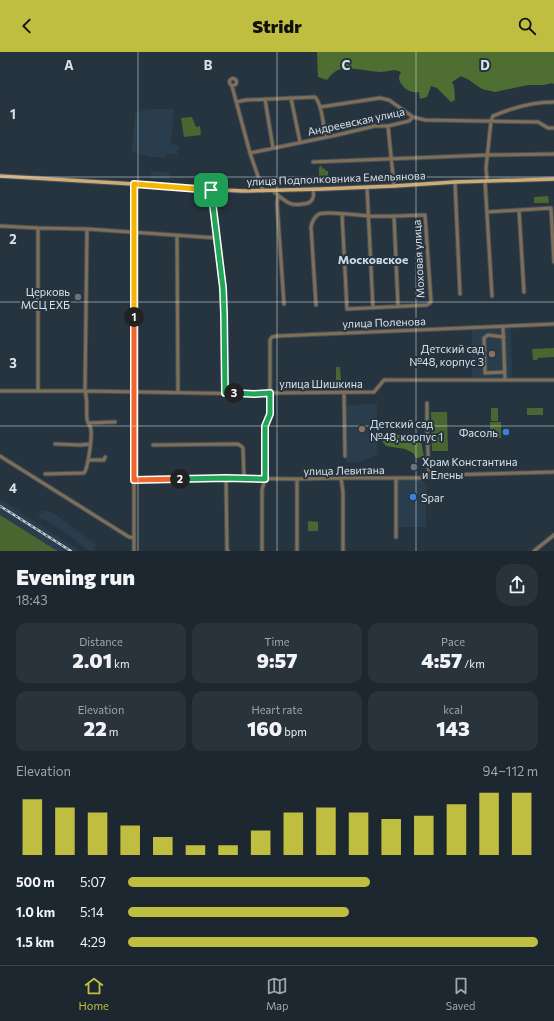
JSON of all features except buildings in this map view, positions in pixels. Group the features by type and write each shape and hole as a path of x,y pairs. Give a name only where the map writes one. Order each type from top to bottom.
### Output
{"main road":[{"name":"улица Подполковника Емельянова","path":"0,176 211,190 263,191 554,179"}],"street":[{"path":"232,86 250,153 263,191"},
{"path":"236,102 246,100 315,97 318,100 325,137"},
{"path":"291,98 300,142"},
{"path":"320,108 380,98 389,100 414,117"},
{"path":"265,99 273,148"},
{"path":"492,296 486,181 491,121 494,116 504,111 535,102 554,102"},
{"name":"Андреевская улица","path":"250,153 375,126 388,126 409,121 414,117 425,120 538,122 548,128 554,128"},
{"path":"388,126 394,186"},
{"path":"313,162 487,155 554,154"},
{"path":"455,182 460,294"},
{"path":"134,184 134,551"},
{"path":"367,187 374,308"},
{"path":"211,190 223,288 225,393"},
{"path":"273,191 290,203 296,204 309,203 312,201 314,197 313,190"},
{"path":"278,195 277,203 284,304"},
{"path":"487,212 552,207 554,262"},
{"path":"519,210 524,292"},
{"name":"Моховая улица","path":"316,305 311,227 315,217 326,213 342,214 369,216 425,214 431,301 427,305 347,309 342,214"},
{"path":"394,216 398,306"},
{"path":"0,226 87,229 217,238"},
{"path":"38,228 38,391"},
{"path":"45,474 82,474 85,473 88,460 91,428 86,421 85,391 87,229"},
{"path":"177,236 178,392"},
{"name":"улица Поленова","path":"270,393 270,340 275,336 554,324"},
{"path":"504,327 505,380 554,380"},
{"path":"504,337 488,335 484,338 484,345 485,373 505,372"},
{"name":"улица Шишкина","path":"0,391 254,394 374,392 384,380 505,380"},
{"path":"344,392 344,456"},
{"path":"262,551 262,490 265,479 265,426 270,414 270,393"},
{"path":"427,403 429,477"},
{"path":"88,423 115,422"},
{"path":"55,444 90,444"},
{"path":"153,445 238,444 243,448 244,478"},
{"path":"0,456 129,537 134,538"},
{"path":"88,460 104,460 106,457"},
{"name":"улица Левитана","path":"134,480 226,478 421,478 442,475 554,472"},
{"path":"226,478 227,550"},
{"path":"342,478 343,551"},
{"path":"396,478 396,536"},
{"path":"297,479 297,551"},
{"path":"534,551 554,534"}],"shaded area":[{"path":"149,109 174,109 171,144 179,146 177,155 167,153 166,157 152,157 132,152 135,113"},
{"path":"151,171 169,172 169,180 151,179"},
{"name":"Детский сад №48, корпус 3","path":"511,329 512,377 472,378 472,330"},
{"name":"Детский сад №48, корпус 1","path":"377,404 378,454 360,462 346,462 346,405"},
{"path":"398,480 424,480 426,487 426,527 398,527"},
{"path":"0,499 80,551 56,551 0,516"},
{"path":"43,510 55,514 96,545 93,550 96,551 88,550 59,528 44,519 38,518"}],"green space":[{"path":"317,52 554,52 554,84 528,85 495,92 482,89 461,76 452,82 454,86 455,100 451,102 437,88 431,86 427,97 420,99 419,92 409,91 401,84 399,76 401,72 398,71 393,70 380,72 347,69 335,72 327,80 318,77"},
{"path":"192,117 196,127 200,126 201,135 184,137 181,118"},
{"path":"322,166 322,168 328,171 328,178 319,178 319,167"},
{"path":"548,196 549,203 534,203 534,197"},
{"path":"554,348 554,357 538,358 537,360 533,360 532,349"},
{"path":"336,367 340,367 341,380 336,380"},
{"path":"491,408 498,408 498,421 491,421"},
{"path":"527,408 543,408 543,415 527,415"},
{"path":"431,412 447,412 448,451 432,451"},
{"path":"490,422 501,422 501,438 490,438"},
{"path":"386,434 404,435 410,439 421,441 424,457 416,458 413,453 405,449 386,446 382,441"},
{"path":"0,515 54,549 58,551 0,551"},
{"path":"308,521 318,522 318,531 308,531"}],"railway":[{"path":"0,506 71,551"}],"place":[{"name":"Церковь МСЦ ЕХБ","path":"78,297"},
{"name":"Детский сад №48, корпус 3","path":"492,354"},
{"name":"Детский сад №48, корпус 1","path":"362,429"},
{"name":"Фасоль","path":"506,432"},
{"name":"Храм Константина и Елены","path":"414,467"},
{"name":"Spar","path":"413,497"}],"district":[{"name":"Московское","path":"373,259"}],"route":[{"path":"134,184 211,190 223,288 225,393 270,393 270,414 265,426 265,479 205,478 134,480 134,184"}]}
